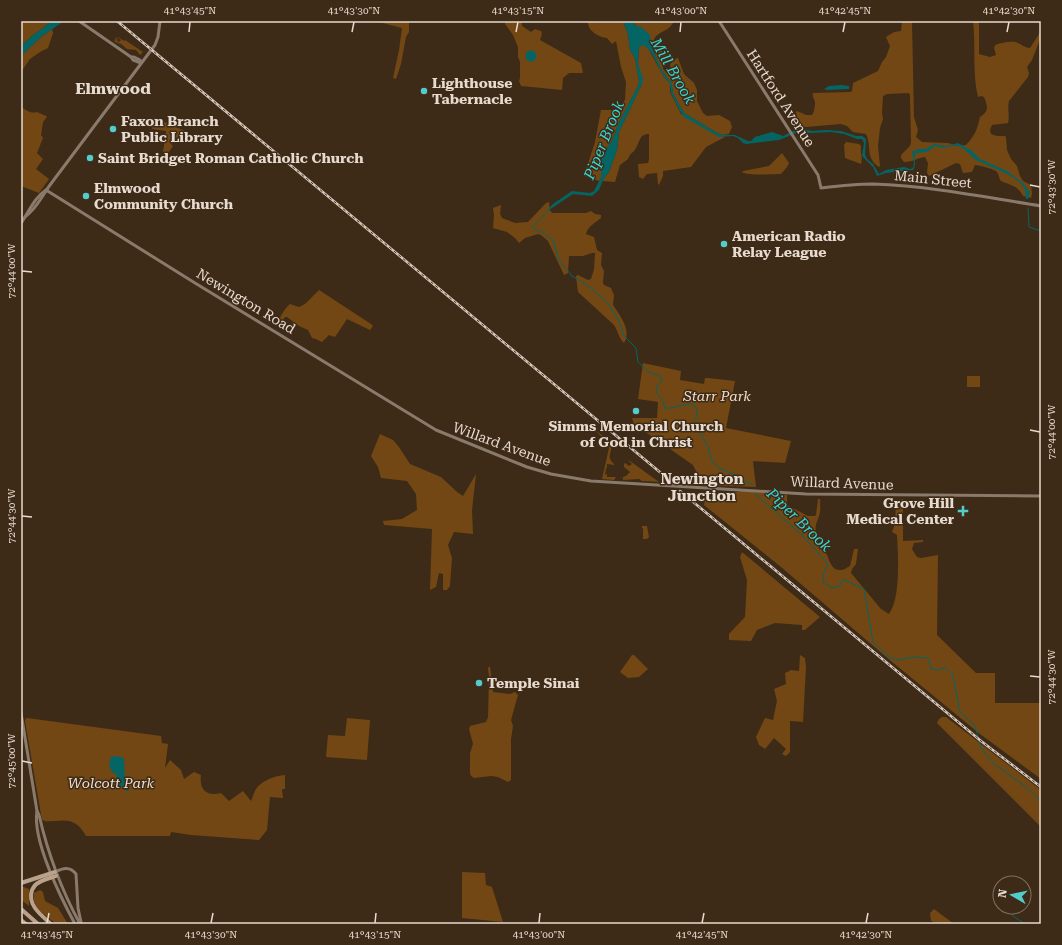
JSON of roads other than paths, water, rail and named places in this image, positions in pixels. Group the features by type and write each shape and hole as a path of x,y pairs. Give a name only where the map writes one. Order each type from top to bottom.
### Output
{"highway":[{"path":"21,884 54,874"},
{"path":"51,924 36,909 31,897 32,891 36,884 54,874"},
{"path":"21,909 38,924"},
{"path":"21,920 26,924"}],"main road":[{"path":"79,21 131,57 140,60 141,63"},
{"path":"21,223 40,195 46,190 157,40 160,21"},
{"name":"Hartford Avenue","path":"719,21 818,175 821,188"},
{"name":"Main Street","path":"821,188 874,184 938,189 958,191 1041,206"},
{"name":"Newington Road","path":"46,190 436,430"},
{"path":"21,213 26,216"},
{"name":"Willard Avenue","path":"436,430 519,465 551,474 592,481 807,494 1041,496"},
{"path":"21,713 40,836 63,901 75,924"},
{"path":"54,874 67,868 75,874 77,879 78,908 81,924"},
{"path":"54,874 81,924"}],"water":[{"path":"52,21 64,21 41,37 21,56 21,46"},
{"path":"623,21 632,21 636,26 641,27 650,35 651,45 662,71 672,83 673,93 684,113 717,133 723,135 735,135 748,141 751,141 755,137 772,132 783,136 799,128 812,131 841,131 856,136 862,136 866,139 865,155 879,174 886,170 904,167 910,169 913,168 914,163 912,152 918,149 926,149 934,144 946,146 958,143 972,151 980,159 1007,171 1023,183 1030,192 1028,199 1026,199 1025,190 1017,180 1004,172 978,161 963,148 955,145 943,148 935,146 927,152 916,153 915,166 913,170 886,173 877,176 873,167 862,156 864,143 862,139 857,139 844,134 831,132 799,132 779,140 746,144 733,136 719,137 684,117 671,93 670,83 662,74 651,53 643,45 639,47 638,63 643,79 642,84 619,132 617,150 609,172 603,180 599,190 592,196 573,194 549,210 548,209 553,204 572,191 590,193 594,191 601,177 602,154 612,141 618,124 638,86 639,81 635,58 630,50 628,34"},
{"path":"531,50 535,52 537,56 535,60 531,62 527,60 525,56 527,52"},
{"path":"829,86 849,86 849,89 824,89"},
{"path":"116,756 124,758 125,780 129,791 126,791 122,786 117,789 119,785 116,774 112,772 109,765 111,757"}],"waterway":[{"name":"Mill Brook","path":"1028,208 1029,227 1041,231"},
{"name":"Piper Brook","path":"550,209 532,227 553,240 559,260 572,276 587,285 608,303 619,321 624,336 636,348 638,362 650,373 659,375 662,381 657,386 656,393 662,399 665,408 693,404 697,410 697,416 694,421 709,449 711,460 719,468 734,474 753,485"},
{"name":"Piper Brook","path":"755,494 802,535 828,564 823,575 823,582 832,588 840,586 843,579 864,589 873,642 890,658 901,660 913,657 928,658 931,669 939,670 945,667 953,675 960,712 975,726 981,748 993,763 1026,787 1041,802"},
{"path":"1012,915 1025,924"}],"railway":[{"path":"117,21 673,483"},
{"path":"680,491 981,741 1041,787"}],"place":[{"name":"Lighthouse Tabernacle","path":"424,91"},
{"name":"Faxon Branch Public Library","path":"113,129"},
{"name":"Saint Bridget Roman Catholic Church","path":"90,158"},
{"name":"Elmwood Community Church","path":"86,196"},
{"name":"American Radio Relay League","path":"724,244"},
{"name":"Simms Memorial Church of God in Christ","path":"636,411"},
{"name":"Grove Hill Medical Center","path":"963,511"},
{"name":"Temple Sinai","path":"479,683"}],"district":[{"name":"Elmwood","path":"113,88"},
{"name":"Newington Junction","path":"702,488"}],"park label":[{"name":"Starr Park","path":"717,396"},
{"name":"Wolcott Park","path":"111,783"}]}
